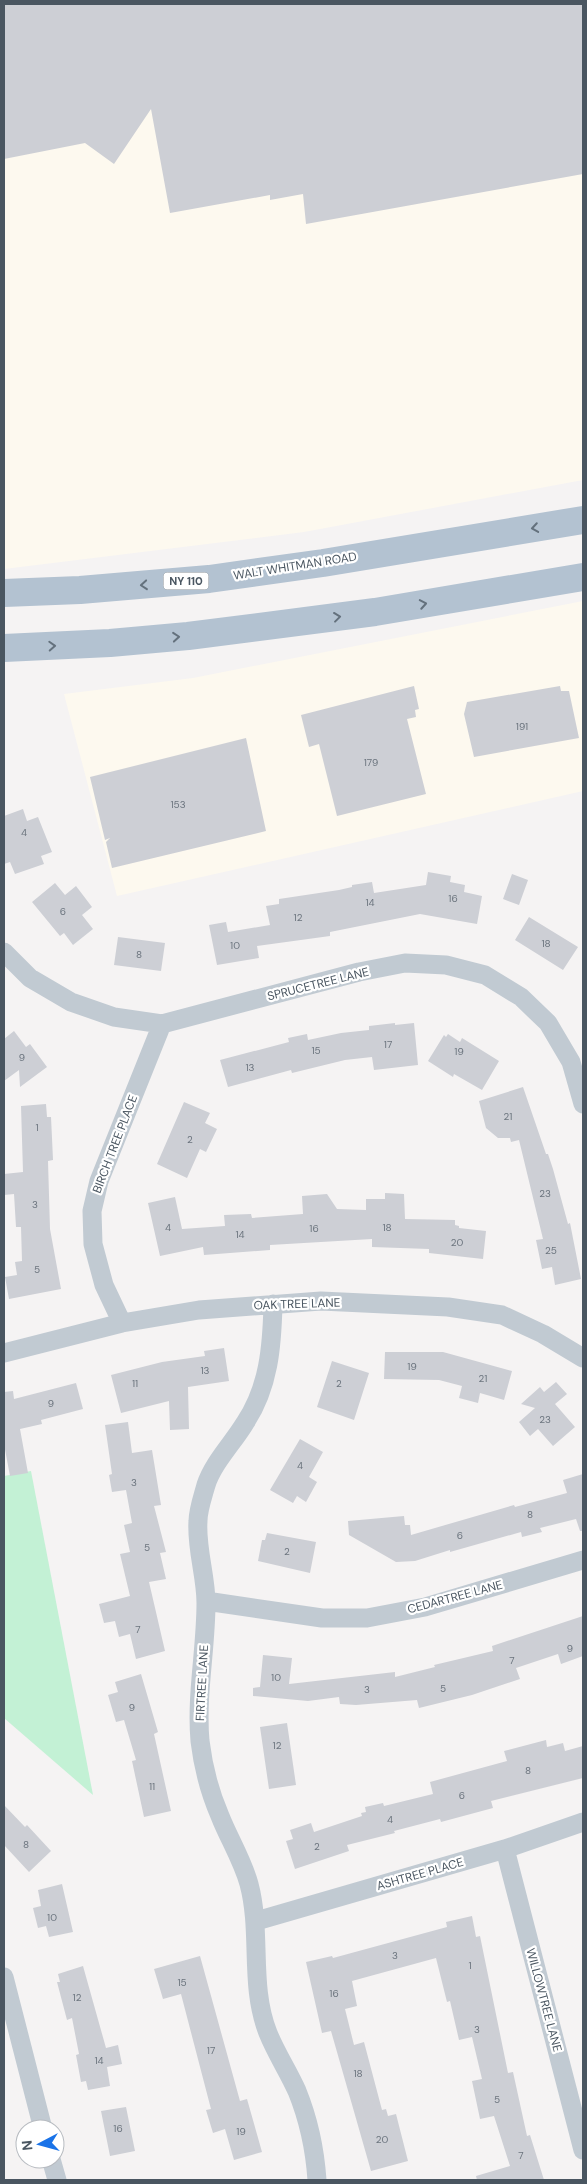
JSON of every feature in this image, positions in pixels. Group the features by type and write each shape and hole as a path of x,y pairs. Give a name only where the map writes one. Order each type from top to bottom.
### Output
{"main road":[{"name":"WALT WHITMAN ROAD","path":"4,593 80,590 219,578 323,563 583,520"},
{"path":"4,648 110,643 208,633 375,612 583,577"},
{"path":"4,603 80,590"}],"street":[{"name":"SPRUCETREE LANE","path":"4,952 30,978 70,1002 114,1016 162,1024 359,972 405,963 446,965 485,975 521,997 548,1024 571,1062 583,1104"},
{"name":"BIRCH TREE PLACE","path":"122,1323 104,1284 93,1244 92,1211 99,1181 162,1024"},
{"name":"OAK TREE LANE","path":"4,1353 122,1323 198,1310 321,1301 448,1307 502,1315 543,1334 583,1358"},
{"name":"FIRTREE LANE","path":"274,1304 272,1350 262,1391 246,1422 207,1482 198,1521 206,1601 204,1660 199,1702 200,1741 206,1776 217,1809 237,1850 249,1884 256,1921 256,1961 259,2000 268,2033 300,2100 308,2124 317,2180"},
{"name":"CEDARTREE LANE","path":"206,1601 322,1618 367,1618 425,1607 583,1560"},
{"name":"ASHTREE PLACE","path":"256,1921 505,1849 583,1822"},
{"name":"WILLOWTREE LANE","path":"505,1849 583,2150"},
{"path":"4,1977 40,2119"}],"shaded area":[{"path":"4,4 583,4 583,480 304,532 4,569"},
{"path":"583,601 583,791 117,896 64,694 193,678"}],"green space":[{"path":"31,1471 93,1795 4,1718 4,1476"}],"building":[{"path":"4,4 583,4 583,174 306,224 303,194 270,200 270,195 170,213 151,109 114,164 85,143 4,159"},
{"path":"414,686 419,709 415,710 416,717 407,719 426,794 337,816 319,744 309,747 301,715"},
{"path":"560,686 561,691 569,691 579,738 474,757 464,714 467,702"},
{"path":"246,738 266,831 112,868 106,842 110,838 105,840 90,777"},
{"path":"23,809 27,821 38,817 52,852 41,856 44,864 15,874 10,862 4,864 4,816"},
{"path":"428,872 451,876 450,882 465,885 464,892 482,896 477,924 420,914 330,932 330,936 257,946 259,958 217,965 209,925 226,922 228,932 270,925 266,906 279,904 279,899 339,890 352,887 352,885 372,882 374,893 426,885"},
{"path":"512,874 528,880 519,905 503,899"},
{"path":"55,883 65,895 76,886 92,907 82,915 93,929 73,945 64,933 60,936 32,902"},
{"path":"529,917 578,947 563,970 515,940"},
{"path":"118,937 165,943 161,971 114,965"},
{"path":"395,1023 395,1025 414,1023 418,1065 374,1070 372,1057 345,1060 292,1073 291,1070 228,1087 220,1060 289,1042 288,1038 307,1034 308,1040 341,1033 369,1030 369,1026"},
{"path":"14,1031 26,1047 30,1044 47,1067 20,1087 19,1070 4,1081 4,1039"},
{"path":"448,1034 460,1042 462,1038 499,1061 482,1090 454,1074 453,1077 428,1061 444,1035 446,1037"},
{"path":"523,1087 553,1169 568,1224 570,1223 581,1279 555,1285 552,1267 542,1269 536,1240 543,1239 519,1140 511,1142 510,1138 498,1138 486,1128 479,1101"},
{"path":"184,1102 210,1113 205,1123 217,1129 206,1152 200,1149 187,1178 157,1164"},
{"path":"46,1104 47,1117 51,1117 53,1160 48,1161 50,1229 61,1289 9,1299 5,1277 17,1275 15,1262 22,1261 21,1227 16,1227 14,1194 4,1195 4,1174 23,1172 21,1106"},
{"path":"385,1193 404,1194 405,1219 455,1220 455,1225 459,1226 459,1228 486,1231 483,1259 429,1253 429,1249 372,1247 372,1239 270,1245 270,1250 204,1255 203,1247 160,1256 148,1203 175,1197 182,1229 225,1226 224,1215 251,1214 252,1218 303,1214 302,1196 327,1194 337,1209 366,1210 366,1199 385,1199"},
{"path":"224,1348 229,1381 188,1387 189,1429 170,1430 169,1401 121,1413 111,1375 162,1362 205,1356 204,1351"},
{"path":"385,1352 443,1352 512,1371 504,1400 480,1393 478,1403 459,1398 462,1386 439,1380 384,1379"},
{"path":"332,1361 369,1373 354,1420 317,1407"},
{"path":"556,1382 567,1394 555,1404 575,1427 553,1446 538,1429 530,1436 519,1422 535,1408 521,1404 540,1387 544,1392"},
{"path":"76,1383 83,1409 41,1420 42,1424 20,1429 28,1473 10,1476 4,1444 4,1392 13,1391 14,1399"},
{"path":"128,1422 132,1453 152,1450 161,1505 154,1506 166,1552 160,1553 166,1579 149,1582 165,1651 136,1659 130,1634 119,1637 115,1621 104,1623 99,1604 130,1596 120,1554 130,1552 124,1525 132,1523 126,1490 112,1492 109,1475 112,1474 105,1425"},
{"path":"300,1439 323,1452 309,1477 317,1482 306,1502 297,1496 293,1503 270,1490"},
{"path":"583,1474 583,1531 580,1531 576,1519 540,1528 542,1532 522,1537 521,1532 415,1561 396,1562 349,1535 348,1521 404,1516 405,1525 410,1525 411,1535 514,1505 515,1507 567,1493 563,1480"},
{"path":"267,1533 316,1542 310,1573 258,1561 262,1540 265,1540"},
{"path":"583,1616 583,1656 561,1664 558,1654 516,1668 520,1679 472,1695 419,1708 417,1700 356,1705 340,1704 339,1697 308,1701 253,1696 253,1688 260,1687 263,1655 292,1658 289,1684 395,1672 395,1677 435,1667 434,1665 493,1651 492,1646"},
{"path":"141,1674 158,1732 154,1734 171,1811 144,1817 132,1761 136,1760 124,1720 116,1722 108,1695 118,1692 115,1682"},
{"path":"287,1723 296,1785 269,1789 260,1727"},
{"path":"546,1740 547,1747 563,1743 565,1751 583,1746 583,1778 491,1801 493,1808 441,1822 440,1819 347,1845 349,1851 295,1869 286,1841 293,1839 290,1830 311,1823 314,1832 362,1816 361,1813 366,1812 365,1807 383,1803 384,1806 433,1794 430,1782 507,1761 504,1751"},
{"path":"4,1805 25,1827 27,1825 51,1851 29,1872 4,1845"},
{"path":"62,1884 73,1932 49,1937 46,1926 38,1928 33,1908 41,1906 38,1890"},
{"path":"472,1916 476,1937 480,1936 508,2073 513,2072 527,2136 530,2135 544,2180 477,2180 476,2176 510,2166 494,2116 480,2119 472,2081 482,2079 472,2037 459,2040 450,2001 447,2002 436,1958 352,1981 357,2006 345,2009 354,2045 364,2042 382,2110 386,2109 388,2116 396,2114 408,2161 371,2171 331,2031 322,2033 306,1962 332,1956 333,1958 447,1927 446,1922"},
{"path":"200,1956 240,2101 247,2099 262,2152 234,2160 225,2129 213,2133 206,2110 211,2109 181,1994 163,1999 154,1969"},
{"path":"83,1966 106,2048 118,2045 122,2064 107,2067 110,2086 88,2090 86,2081 81,2082 76,2055 79,2054 72,2018 67,2020 57,1982 60,1982 58,1974"},
{"path":"126,2107 135,2151 110,2156 101,2111"}]}
